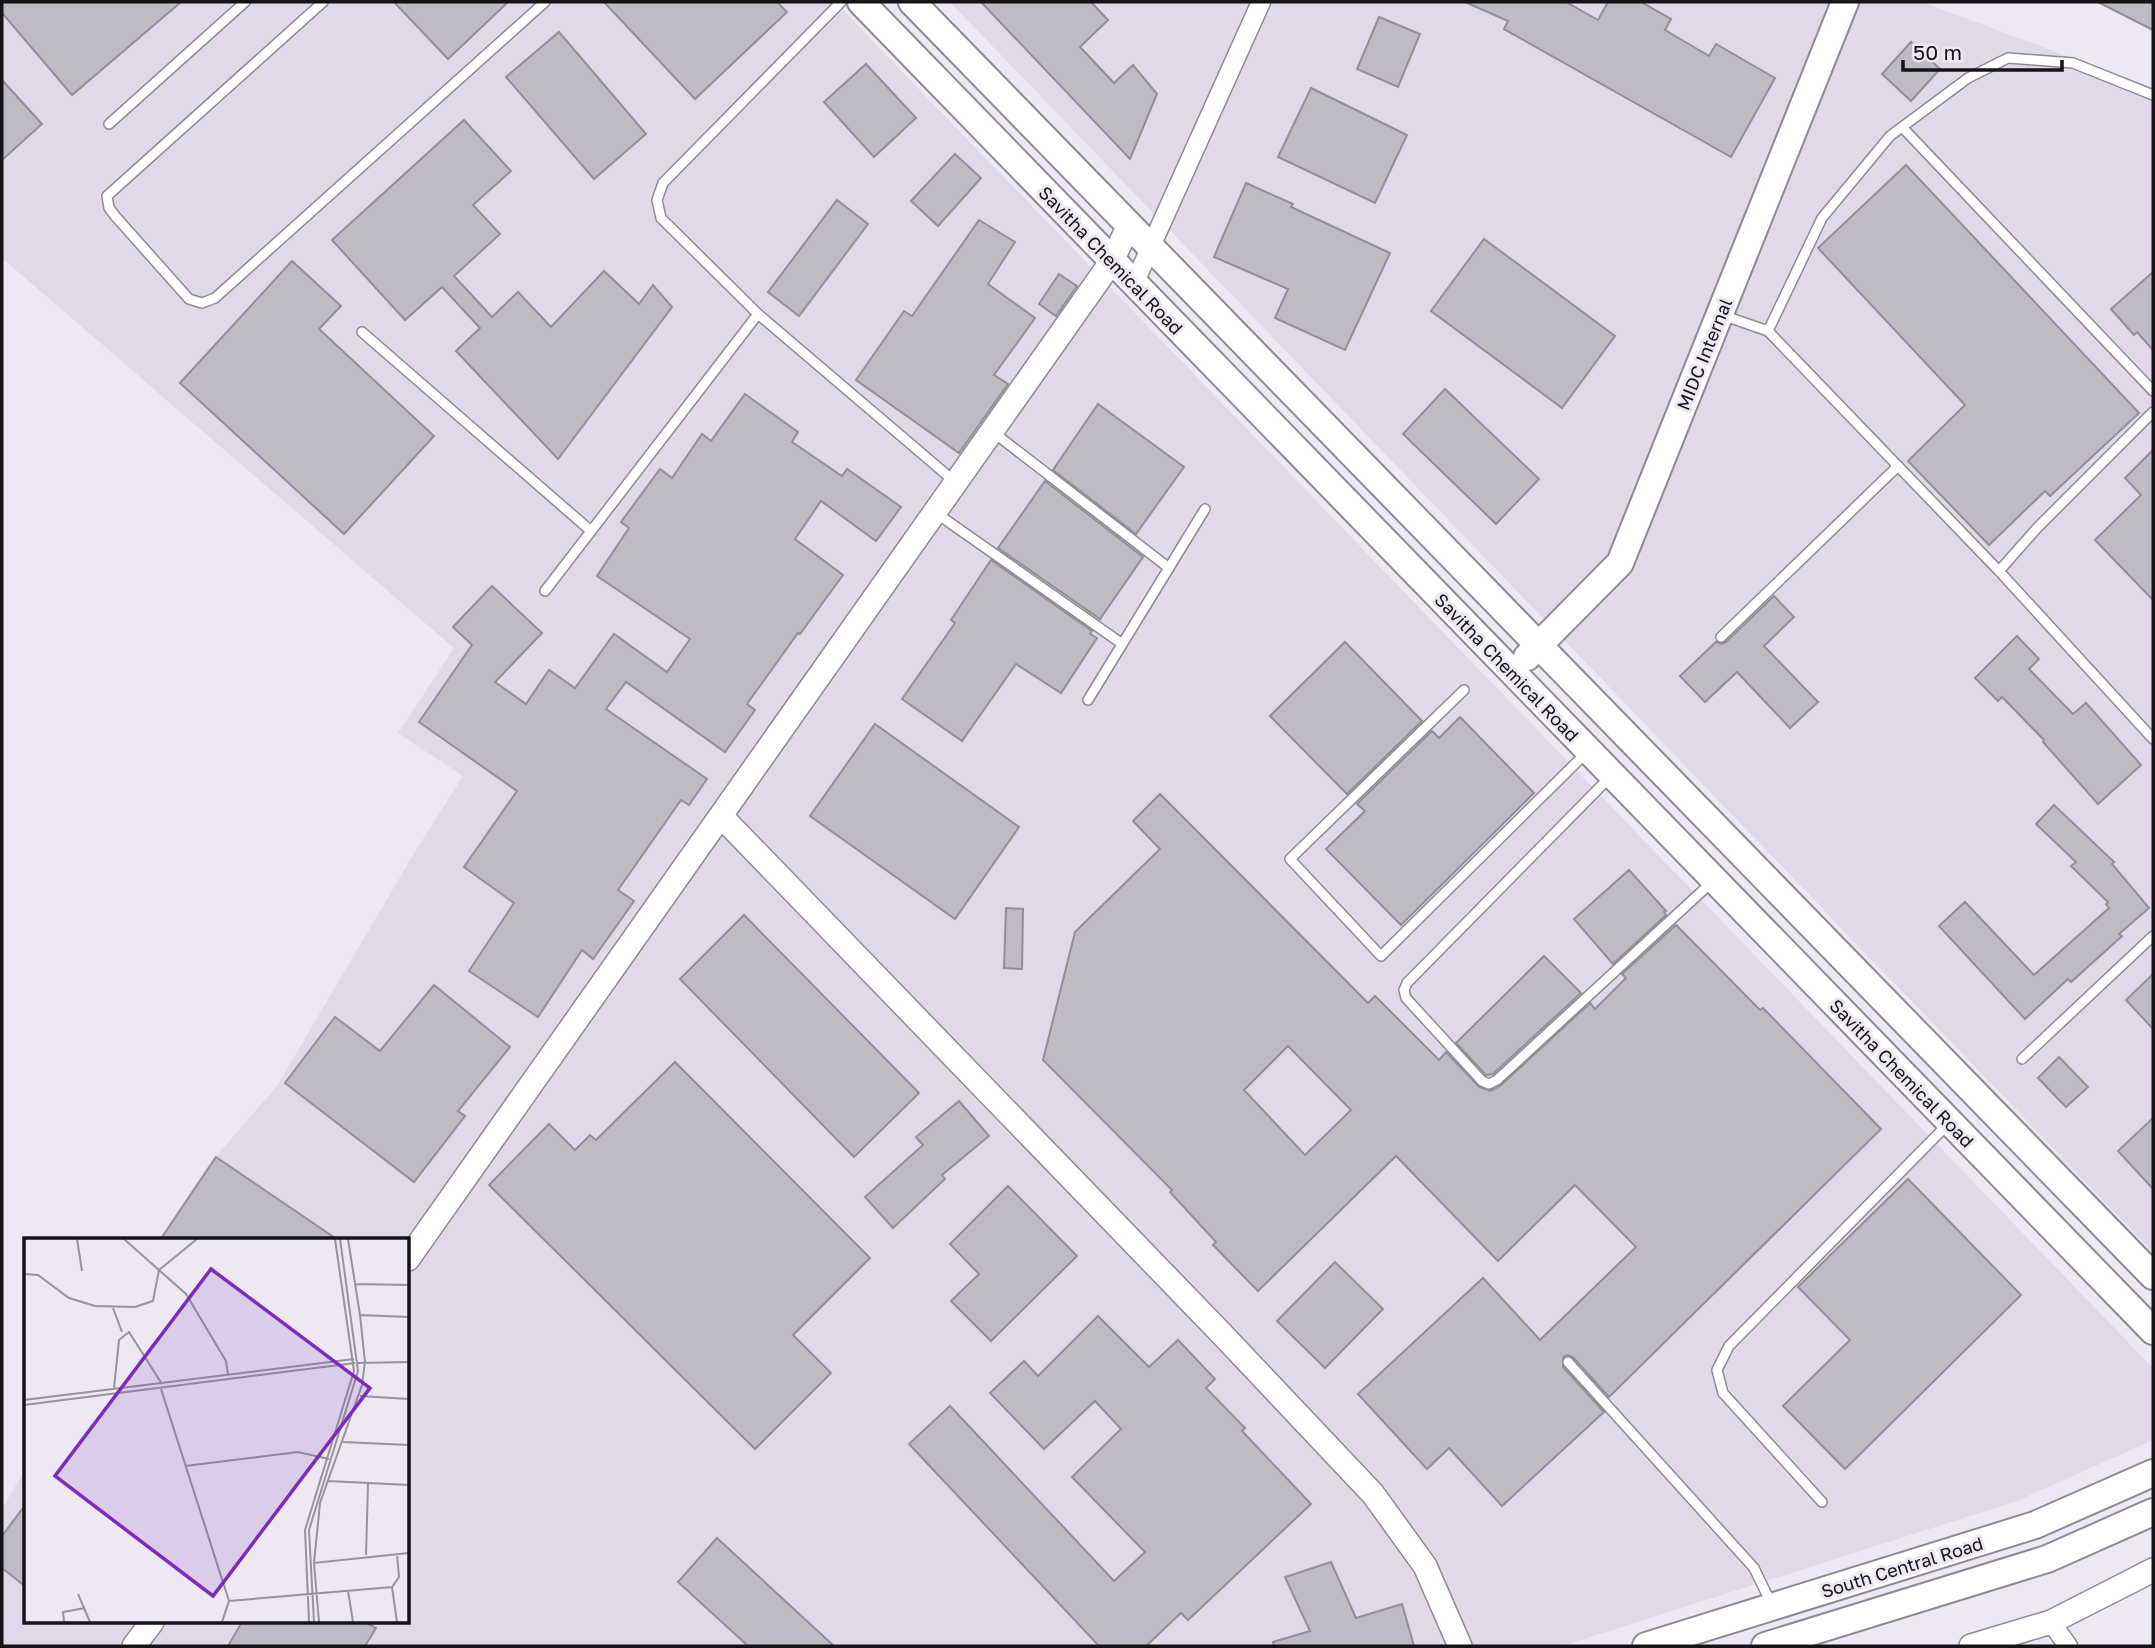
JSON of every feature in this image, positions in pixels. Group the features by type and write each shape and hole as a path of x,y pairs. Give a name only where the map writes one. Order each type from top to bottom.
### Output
{"main road":[{"name":"Savitha Chemical Road","path":"861,2 2153,1331"},
{"path":"912,2 2153,1276"},
{"name":"MIDC Internal","path":"1512,672 1620,563 1845,2"},
{"name":"South Central Road","path":"1646,1646 2035,1525 2153,1473"},
{"name":"South Central Road","path":"1765,1646 2047,1559 2153,1512"}],"street":[{"path":"1134,284 1261,2"},
{"path":"410,1256 1112,261 1129,225"},
{"path":"721,816 1373,1494 1425,1566 1460,1646"},
{"path":"1971,1646 2051,1622 2153,1570"},
{"path":"2051,1622 2068,1646"},
{"path":"134,1646 150,1624"}],"lane":[{"path":"109,124 246,2"},
{"path":"323,2 107,196 109,208 116,217 189,299 202,303 215,298 545,2"},
{"path":"841,2 663,183 657,200 661,218 758,314 956,483"},
{"path":"1768,331 1822,218 1890,136 1968,78 2008,58 2073,63 2153,95"},
{"path":"1902,127 2153,391"},
{"path":"545,591 758,314"},
{"path":"1720,315 1768,331 1999,571 2153,739"},
{"path":"362,332 591,531"},
{"path":"1999,571 2038,527 2153,412"},
{"path":"992,431 1169,568"},
{"path":"1720,637 1898,466"},
{"path":"1088,700 1205,509"},
{"path":"935,512 1121,643"},
{"path":"1464,690 1290,859 1381,956 1588,751"},
{"path":"1612,775 1416,974 1404,990 1406,998 1482,1082 1489,1084 1497,1080 1714,880"},
{"path":"2022,1059 2153,936"},
{"path":"1822,1502 1723,1393 1717,1370 1729,1346 1950,1122"},
{"path":"1568,1362 1754,1568 1773,1607"}],"shaded area":[{"path":"2,2 835,2 2153,1368 2153,1440 2017,1501 1562,1646 2,1646 2,1509 24,1471 24,1624 410,1624 410,1238 166,1238 218,1154 277,1086 416,850 463,776 398,733 454,648 2,258"},
{"path":"950,2 1922,2 2153,88 2153,1252"}],"building":[{"path":"2,2 181,2 72,95 2,13"},
{"path":"394,2 508,2 448,59"},
{"path":"604,2 777,2 787,12 695,99"},
{"path":"981,2 1091,2 1108,20 1080,47 1114,83 1133,65 1157,94 1130,159"},
{"path":"1465,2 1566,2 1598,20 1608,2 1641,2 1671,19 1665,30 1709,56 1716,44 1775,78 1731,157 1504,29 1508,21"},
{"path":"2098,2 2153,2 2153,30"},
{"path":"1379,17 1420,34 1398,87 1357,69"},
{"path":"559,32 646,134 594,179 506,77"},
{"path":"1911,42 1940,69 1911,101 1882,74"},
{"path":"866,64 916,118 874,157 824,102"},
{"path":"2,80 42,124 2,160"},
{"path":"1311,88 1407,135 1375,203 1278,157"},
{"path":"464,120 511,171 473,205 500,234 454,276 492,317 518,292 551,327 604,271 639,304 653,285 672,307 558,459 456,351 480,328 442,287 405,320 332,240"},
{"path":"955,154 981,178 938,226 911,201"},
{"path":"1906,165 2139,413 2050,496 2045,491 1989,545 1908,461 1965,405 1818,248"},
{"path":"1246,183 1390,253 1345,350 1275,318 1288,289 1214,257"},
{"path":"837,200 868,224 799,316 768,292"},
{"path":"979,220 1015,242 988,284 1035,318 994,375 1008,384 959,453 856,380 904,311 912,316"},
{"path":"1484,239 1615,336 1562,408 1431,311"},
{"path":"292,261 341,306 319,329 434,436 344,534 180,383"},
{"path":"2153,272 2153,350 2137,332 2134,335 2111,309"},
{"path":"1059,274 1077,286 1056,316 1039,304"},
{"path":"1445,389 1539,479 1496,524 1403,434"},
{"path":"745,394 798,432 792,442 842,476 847,469 901,507 876,541 821,501 795,539 843,575 747,704 755,710 725,752 626,682 606,709 707,779 689,805 681,800 618,890 634,901 593,959 582,950 538,1017 469,971 514,903 464,867 517,791 419,722 472,645 453,627 492,586 542,633 495,682 526,704 549,670 575,688 614,634 667,672 690,639 597,576 629,528 621,522 660,469 672,478 702,434 711,441"},
{"path":"1098,404 1184,467 1136,534 1053,470"},
{"path":"2153,450 2153,600 2095,540 2141,495 2125,478"},
{"path":"1045,481 1143,557 1100,619 998,548"},
{"path":"991,560 1092,631 1090,634 1097,638 1061,693 1016,664 962,741 902,699 955,623 951,620"},
{"path":"1774,596 1794,617 1764,646 1818,702 1790,728 1737,672 1705,702 1680,676 1716,642 1726,642"},
{"path":"2017,636 2039,659 2029,669 2073,714 2086,703 2141,765 2098,804 2044,740 2002,697 1998,701 1975,678"},
{"path":"1345,642 1422,721 1347,794 1270,716"},
{"path":"1460,717 1534,793 1401,925 1326,849 1365,811 1357,804 1432,731 1439,738"},
{"path":"875,724 1019,827 955,919 810,816"},
{"path":"1160,794 1368,1003 1375,996 1439,1060 1446,1052 1479,1087 1490,1091 1500,1086 1590,1003 1595,1009 1626,978 1622,974 1676,925 1760,1010 1763,1008 1881,1129 1609,1397 1573,1357 1563,1357 1563,1367 1604,1412 1502,1506 1449,1448 1427,1469 1358,1394 1483,1278 1540,1340 1636,1247 1575,1185 1498,1261 1396,1156 1258,1291 1213,1245 1216,1242 1170,1192 1172,1190 1043,1060 1075,932 1160,849 1133,821","holes":["1288,1046 1351,1110 1305,1155 1244,1090"]},
{"path":"2054,805 2114,862 2112,864 2149,908 2071,982 2068,979 2025,1019 1939,926 1965,902 2034,975 2109,908 2106,904 2108,902 2071,866 2076,862 2036,824"},
{"path":"1629,870 1666,911 1666,915 1613,964 1574,919"},
{"path":"1006,908 1023,909 1022,969 1004,968"},
{"path":"744,915 919,1093 854,1157 680,979"},
{"path":"1544,956 1581,993 1493,1074 1486,1075 1456,1043"},
{"path":"2153,974 2153,1029 2126,1000"},
{"path":"434,985 510,1047 458,1111 465,1116 414,1182 285,1083 335,1017 380,1051"},
{"path":"2059,1057 2088,1087 2066,1107 2038,1078"},
{"path":"675,1062 870,1258 793,1335 831,1373 755,1449 489,1185 549,1124 575,1150 590,1135 596,1140"},
{"path":"959,1101 989,1136 942,1175 945,1179 893,1228 865,1197 923,1145 916,1137"},
{"path":"2153,1118 2153,1189 2118,1151"},
{"path":"216,1157 335,1238 161,1238"},
{"path":"1908,1179 2021,1295 1845,1469 1783,1406 1850,1340 1798,1287"},
{"path":"1008,1186 1077,1256 991,1341 951,1301 979,1274 950,1244"},
{"path":"1335,1262 1383,1309 1325,1368 1277,1321"},
{"path":"1098,1316 1149,1367 1178,1340 1215,1379 1206,1388 1245,1428 1242,1431 1311,1504 1188,1620 1181,1613 1146,1646 1099,1646 909,1444 950,1406 1114,1581 1145,1552 1072,1477 1121,1429 1095,1401 1044,1449 990,1393 1024,1361 1038,1376"},
{"path":"24,1507 24,1585 2,1568 2,1536"},
{"path":"717,1538 834,1646 748,1646 678,1582"},
{"path":"1331,1562 1356,1618 1402,1604 1414,1646 1274,1646 1273,1642 1310,1631 1285,1577"},
{"path":"241,1624 369,1624 376,1628 365,1646 228,1646"}]}
